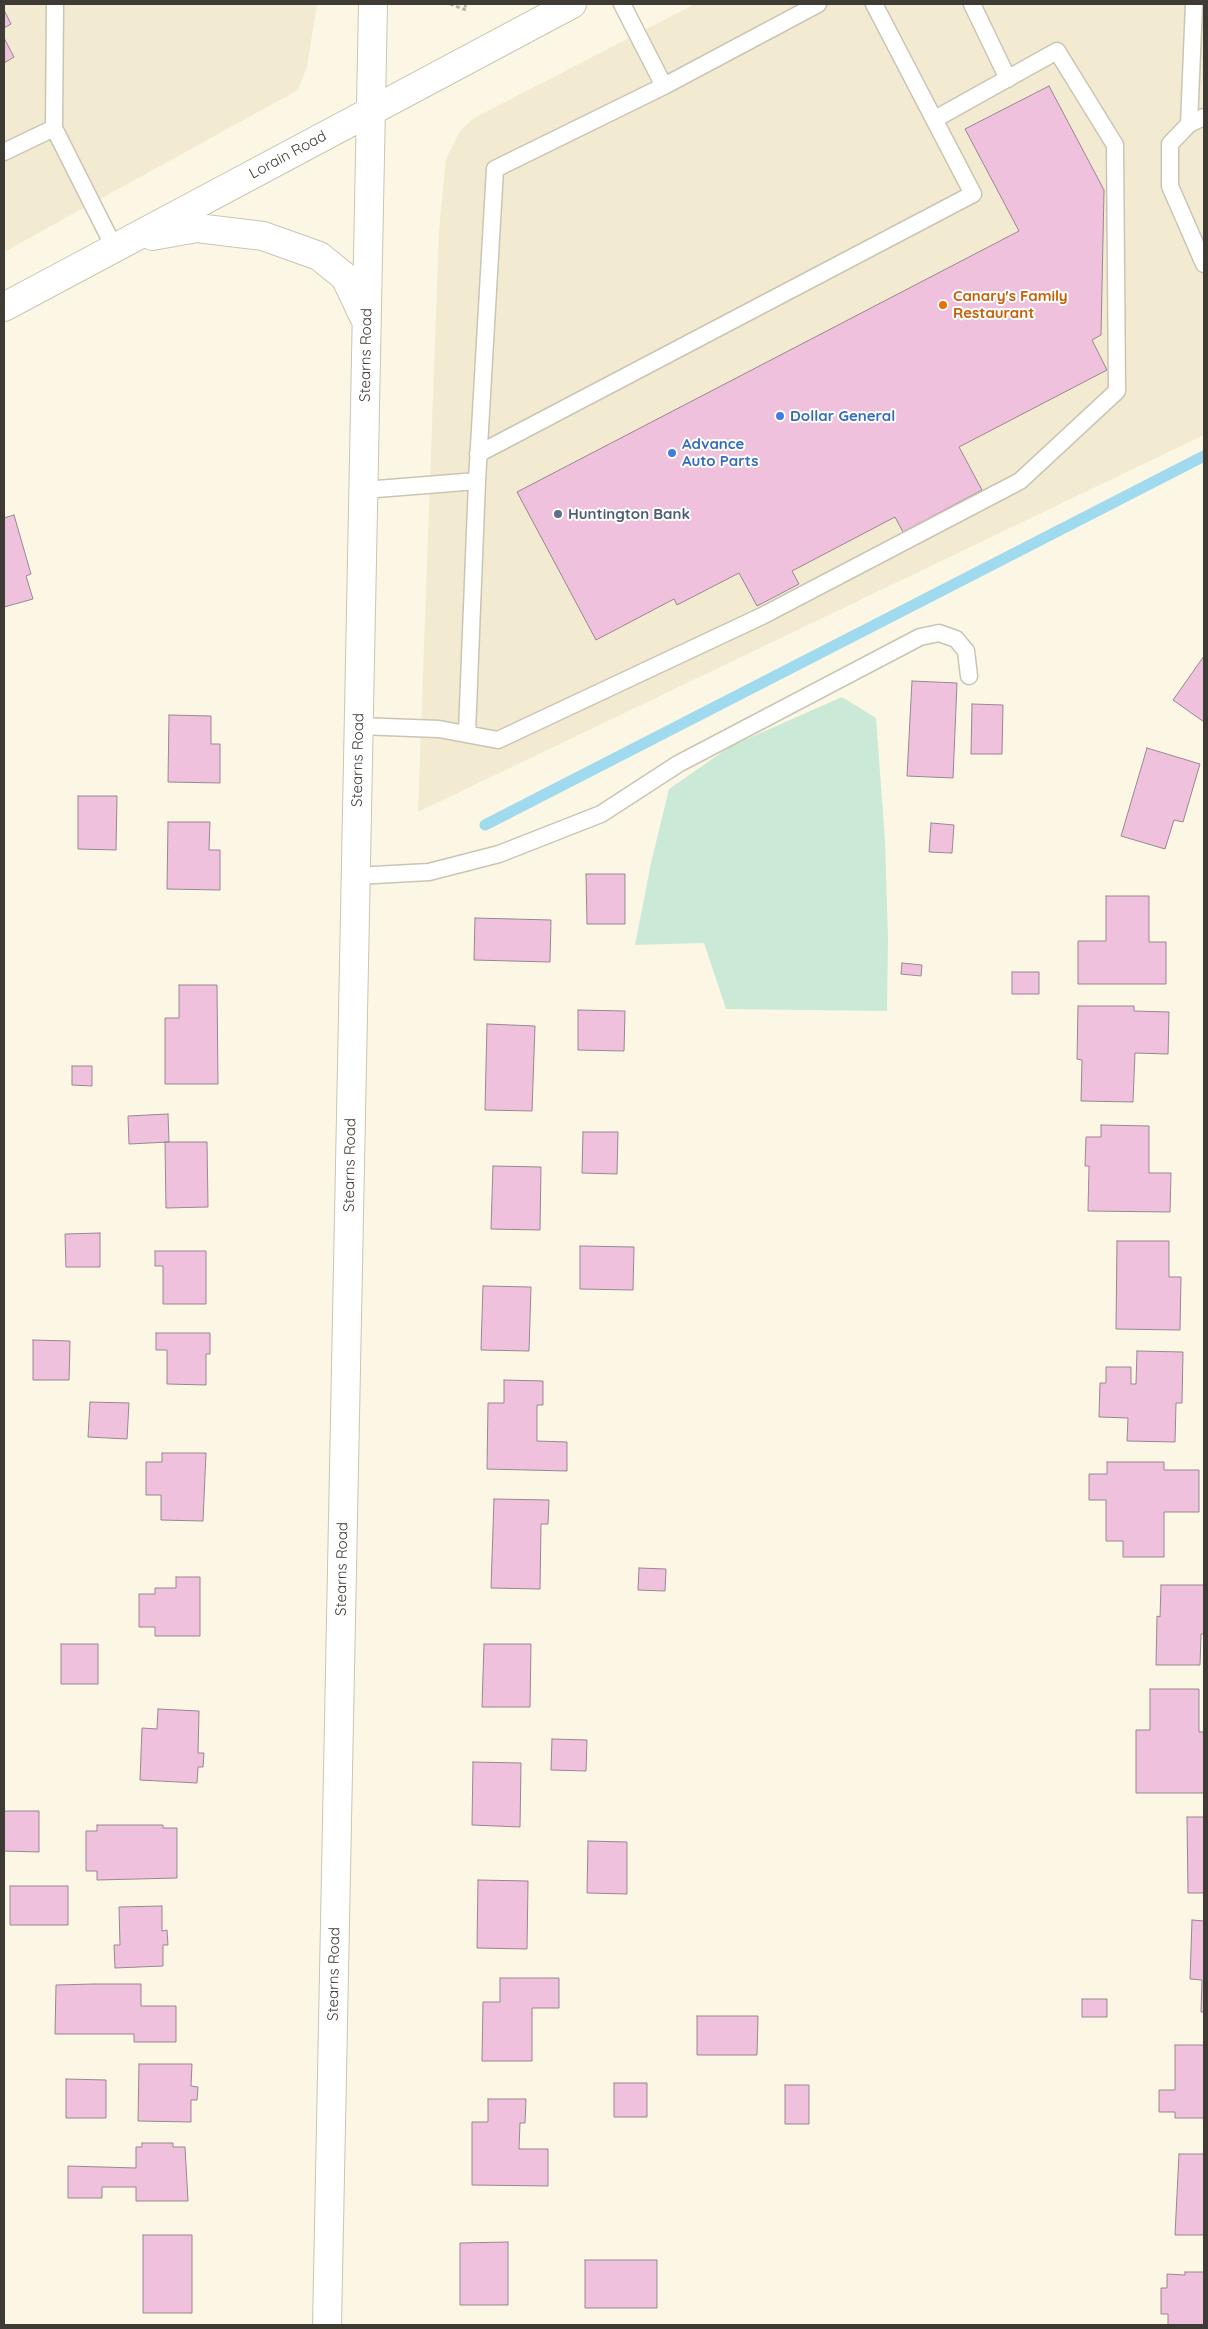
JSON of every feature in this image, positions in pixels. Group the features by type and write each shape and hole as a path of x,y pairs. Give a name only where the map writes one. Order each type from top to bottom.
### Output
{"main road":[{"name":"Stearns Road","path":"327,2325 374,4"},
{"name":"Lorain Road","path":"4,307 572,4"},
{"path":"122,243 197,228 263,236 319,256 345,277 367,323"}],"lane":[{"path":"42,4 55,27"},
{"path":"55,4 54,128 122,243"},
{"path":"622,4 664,86"},
{"path":"467,733 476,480 495,169 664,86 818,4"},
{"path":"478,454 973,194 874,4"},
{"path":"972,4 1008,79"},
{"path":"1189,124 1194,4"},
{"path":"359,726 439,728 498,740 762,616 1020,481 1117,391 1115,145 1057,51 934,119"},
{"path":"1204,117 1189,124 1170,144 1170,186 1204,264"},
{"path":"4,152 54,128"},
{"path":"364,490 476,480"},
{"path":"356,876 429,872 499,854 602,814 678,764 920,637 939,633 956,639 966,651 970,676"}],"path":[{"path":"450,4 466,10 465,4"}],"shaded area":[{"path":"4,4 317,4 307,67 298,90 4,252"},
{"path":"695,4 1204,4 1204,435 418,812 439,230 446,159 460,131 474,118"}],"green space":[{"path":"842,697 876,718 885,840 888,938 887,1011 726,1009 704,943 635,945 651,863 669,789 731,746"}],"building":[{"path":"4,10 11,24 4,28"},
{"path":"4,38 14,57 4,63"},
{"path":"1049,86 1104,190 1101,335 1092,340 1107,370 959,447 982,490 903,532 895,517 792,571 799,584 757,606 739,573 677,605 674,599 596,640 517,492 1019,231 965,129"},
{"path":"14,515 31,574 26,576 33,599 4,607 4,518"},
{"path":"1204,656 1204,722 1173,700"},
{"path":"912,681 957,683 953,778 907,776"},
{"path":"972,704 1003,705 1002,754 971,754"},
{"path":"169,715 211,716 211,744 220,744 220,783 168,782"},
{"path":"1147,748 1200,764 1183,822 1174,820 1165,849 1121,836"},
{"path":"78,796 117,796 116,850 78,849"},
{"path":"168,822 210,822 209,850 220,850 220,890 167,889"},
{"path":"931,823 954,825 952,853 929,852"},
{"path":"586,874 625,874 625,924 587,924"},
{"path":"1106,896 1149,896 1149,942 1166,942 1166,984 1078,984 1078,941 1106,941"},
{"path":"475,918 551,920 550,962 474,960"},
{"path":"902,963 922,965 921,976 901,974"},
{"path":"1012,972 1039,972 1039,994 1012,994"},
{"path":"179,985 217,985 218,1084 165,1084 165,1018 179,1018"},
{"path":"1078,1006 1134,1006 1134,1011 1169,1012 1168,1054 1135,1053 1133,1102 1081,1101 1082,1060 1077,1059"},
{"path":"578,1010 625,1011 624,1051 578,1050"},
{"path":"487,1024 535,1026 532,1111 485,1110"},
{"path":"72,1066 92,1066 92,1086 72,1085"},
{"path":"168,1114 169,1142 129,1144 128,1116"},
{"path":"1101,1125 1149,1126 1149,1173 1171,1173 1170,1212 1088,1211 1089,1166 1085,1166 1086,1137 1101,1137"},
{"path":"583,1132 618,1132 617,1174 582,1173"},
{"path":"165,1142 207,1142 208,1207 166,1208"},
{"path":"493,1166 541,1167 540,1230 491,1229"},
{"path":"100,1233 100,1267 66,1267 65,1234"},
{"path":"1117,1241 1169,1241 1169,1277 1181,1277 1180,1330 1116,1329"},
{"path":"580,1246 634,1247 633,1290 580,1289"},
{"path":"155,1251 206,1251 206,1304 163,1304 163,1266 155,1266"},
{"path":"483,1286 531,1287 529,1351 481,1350"},
{"path":"156,1333 210,1333 210,1354 206,1354 206,1385 167,1384 167,1350 156,1350"},
{"path":"33,1340 70,1341 69,1380 33,1380"},
{"path":"1137,1351 1183,1352 1182,1403 1176,1403 1175,1442 1127,1441 1128,1418 1099,1417 1100,1383 1106,1383 1106,1367 1131,1367 1131,1384 1136,1384"},
{"path":"504,1380 543,1381 543,1405 537,1405 537,1441 567,1442 567,1471 487,1469 488,1403 504,1403"},
{"path":"90,1402 129,1403 127,1439 88,1437"},
{"path":"162,1453 206,1453 203,1521 161,1520 161,1495 146,1495 146,1462 162,1462"},
{"path":"1107,1462 1164,1462 1164,1470 1199,1470 1199,1512 1164,1512 1164,1557 1123,1557 1123,1541 1106,1541 1106,1500 1089,1500 1089,1474 1107,1474"},
{"path":"494,1499 549,1500 548,1524 541,1524 540,1589 491,1588"},
{"path":"639,1568 666,1569 665,1591 638,1590"},
{"path":"176,1577 200,1577 200,1636 155,1636 155,1627 139,1627 139,1594 155,1594 155,1588 176,1588"},
{"path":"1161,1585 1204,1585 1204,1634 1201,1634 1200,1665 1156,1665 1157,1616 1160,1617"},
{"path":"61,1644 98,1644 98,1684 61,1684"},
{"path":"484,1644 531,1644 530,1707 482,1707"},
{"path":"1150,1689 1199,1689 1199,1732 1204,1732 1204,1793 1136,1793 1136,1730 1150,1730"},
{"path":"158,1709 199,1711 198,1753 204,1753 203,1767 198,1767 197,1783 140,1780 142,1728 157,1729"},
{"path":"552,1739 587,1740 586,1771 551,1770"},
{"path":"473,1762 521,1763 520,1827 472,1825"},
{"path":"4,1811 39,1811 39,1852 4,1851"},
{"path":"1187,1817 1204,1817 1204,1893 1188,1893"},
{"path":"97,1825 163,1825 163,1828 177,1828 177,1878 97,1880 97,1871 86,1871 86,1831 97,1831"},
{"path":"588,1841 627,1842 627,1894 587,1893"},
{"path":"478,1880 528,1881 527,1949 477,1948"},
{"path":"10,1886 68,1886 68,1925 10,1925"},
{"path":"162,1906 162,1931 167,1930 168,1945 163,1945 163,1966 115,1968 114,1945 120,1945 119,1907"},
{"path":"1192,1920 1204,1921 1204,2012 1201,2012 1202,1980 1190,1979"},
{"path":"500,1978 559,1978 559,2008 532,2008 532,2061 482,2061 483,2002 500,2002"},
{"path":"141,1984 141,2006 176,2006 176,2042 134,2042 134,2034 55,2034 56,1985"},
{"path":"1082,1999 1107,1999 1107,2017 1082,2017"},
{"path":"697,2016 758,2016 757,2055 697,2055"},
{"path":"1175,2045 1204,2045 1204,2118 1175,2118 1175,2112 1159,2112 1159,2090 1175,2090"},
{"path":"139,2064 192,2064 191,2086 198,2087 197,2100 191,2100 191,2122 138,2121"},
{"path":"66,2079 106,2080 106,2118 66,2118"},
{"path":"614,2083 647,2083 647,2117 614,2117"},
{"path":"785,2085 809,2085 809,2124 785,2124"},
{"path":"488,2099 526,2099 525,2123 520,2123 519,2149 548,2149 548,2186 472,2185 472,2122 488,2122"},
{"path":"142,2143 173,2143 173,2147 185,2147 188,2201 136,2201 136,2187 102,2187 102,2198 68,2198 68,2166 136,2168 136,2147 142,2147"},
{"path":"1179,2154 1204,2154 1204,2235 1175,2235"},
{"path":"143,2235 192,2235 192,2313 143,2313"},
{"path":"508,2242 508,2305 460,2305 460,2243"},
{"path":"585,2260 657,2260 657,2308 585,2308"},
{"path":"1185,2272 1204,2272 1204,2325 1168,2325 1168,2314 1161,2314 1161,2288 1167,2288 1167,2274 1185,2275"}],"waterway":[{"path":"485,825 1204,456"}],"place":[{"name":"Canary's Family Restaurant","path":"943,305"},
{"name":"Dollar General","path":"780,416"},
{"name":"Advance Auto Parts","path":"672,453"},
{"name":"Huntington Bank","path":"558,514"}]}
